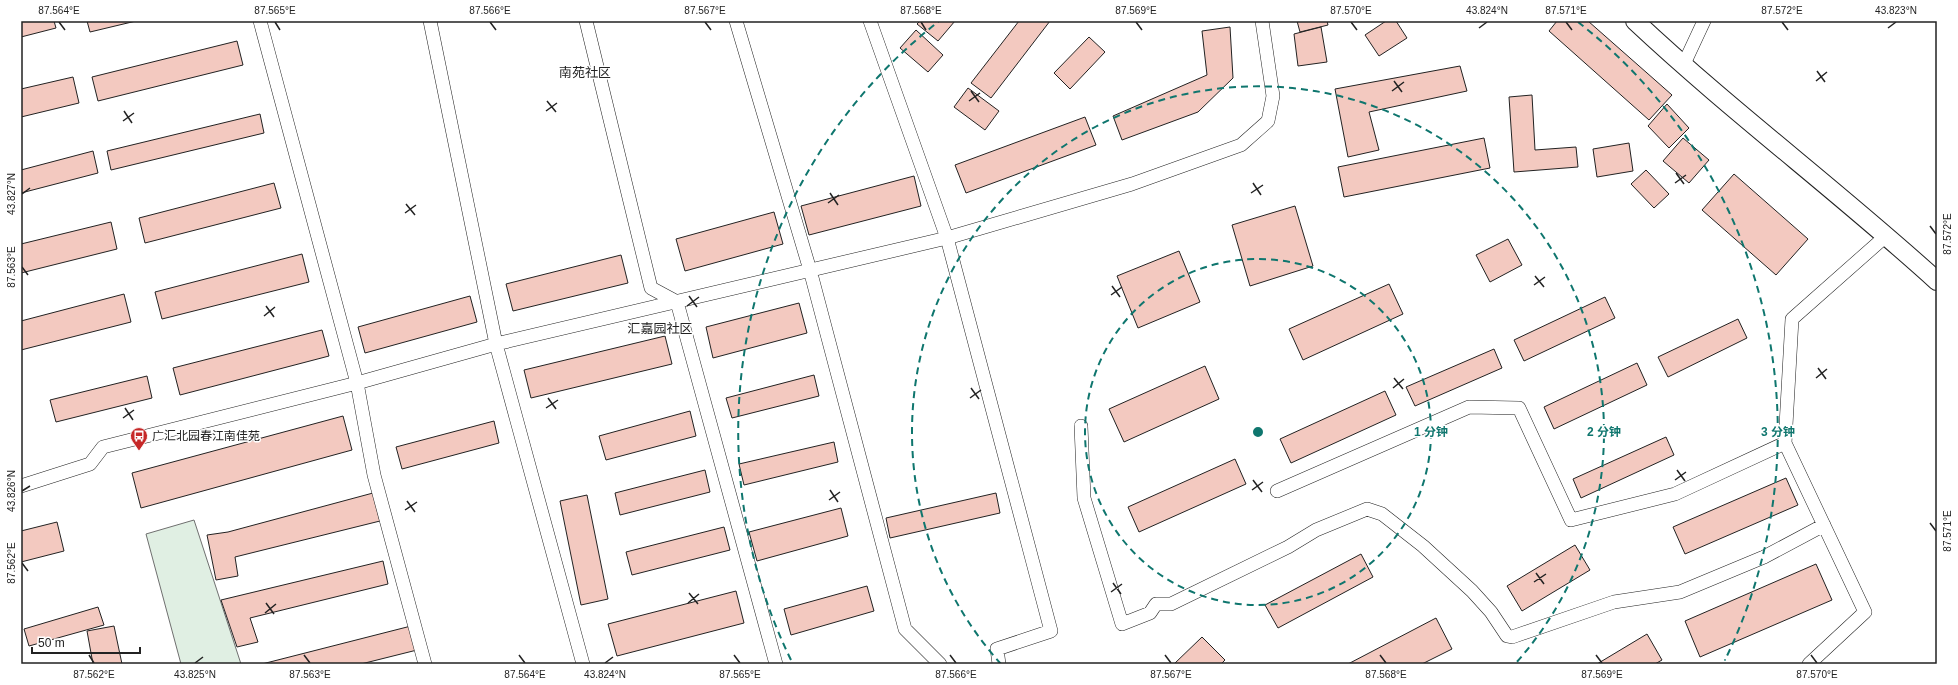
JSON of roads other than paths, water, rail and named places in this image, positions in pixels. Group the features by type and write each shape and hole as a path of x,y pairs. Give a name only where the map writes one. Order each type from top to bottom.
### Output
{"street":[{"path":"260,21 357,383 374,475 425,664"},
{"path":"430,21 496,344 583,664"},
{"path":"586,21 651,288 677,302 776,664"},
{"path":"736,21 810,270 905,629 940,664"},
{"path":"870,21 948,238 1051,631 997,649 999,664"},
{"path":"21,486 90,464 103,447 357,383 496,344 948,238 1132,184 1241,145 1268,121 1273,96 1261,25 1262,21"},
{"path":"1635,21 1683,66 1887,235 1937,280"},
{"path":"1683,66 1704,21"},
{"path":"1809,664 1865,612 1785,443 1792,320 1887,235"},
{"path":"1277,491 1469,407 1519,408 1571,520 1674,494 1785,443"},
{"path":"1081,426 1084,498 1122,624 1150,613 1156,604 1171,604 1288,547 1316,530 1367,509 1382,514 1424,546 1472,591 1491,612 1507,636 1512,637 1614,602 1680,592 1764,557 1824,525"}],"place":[{"name":"广汇北园春江南佳苑","path":"139,451"}],"district":[{"name":"南苑社区","path":"585,72"},
{"name":"汇嘉园社区","path":"660,328"}]}
